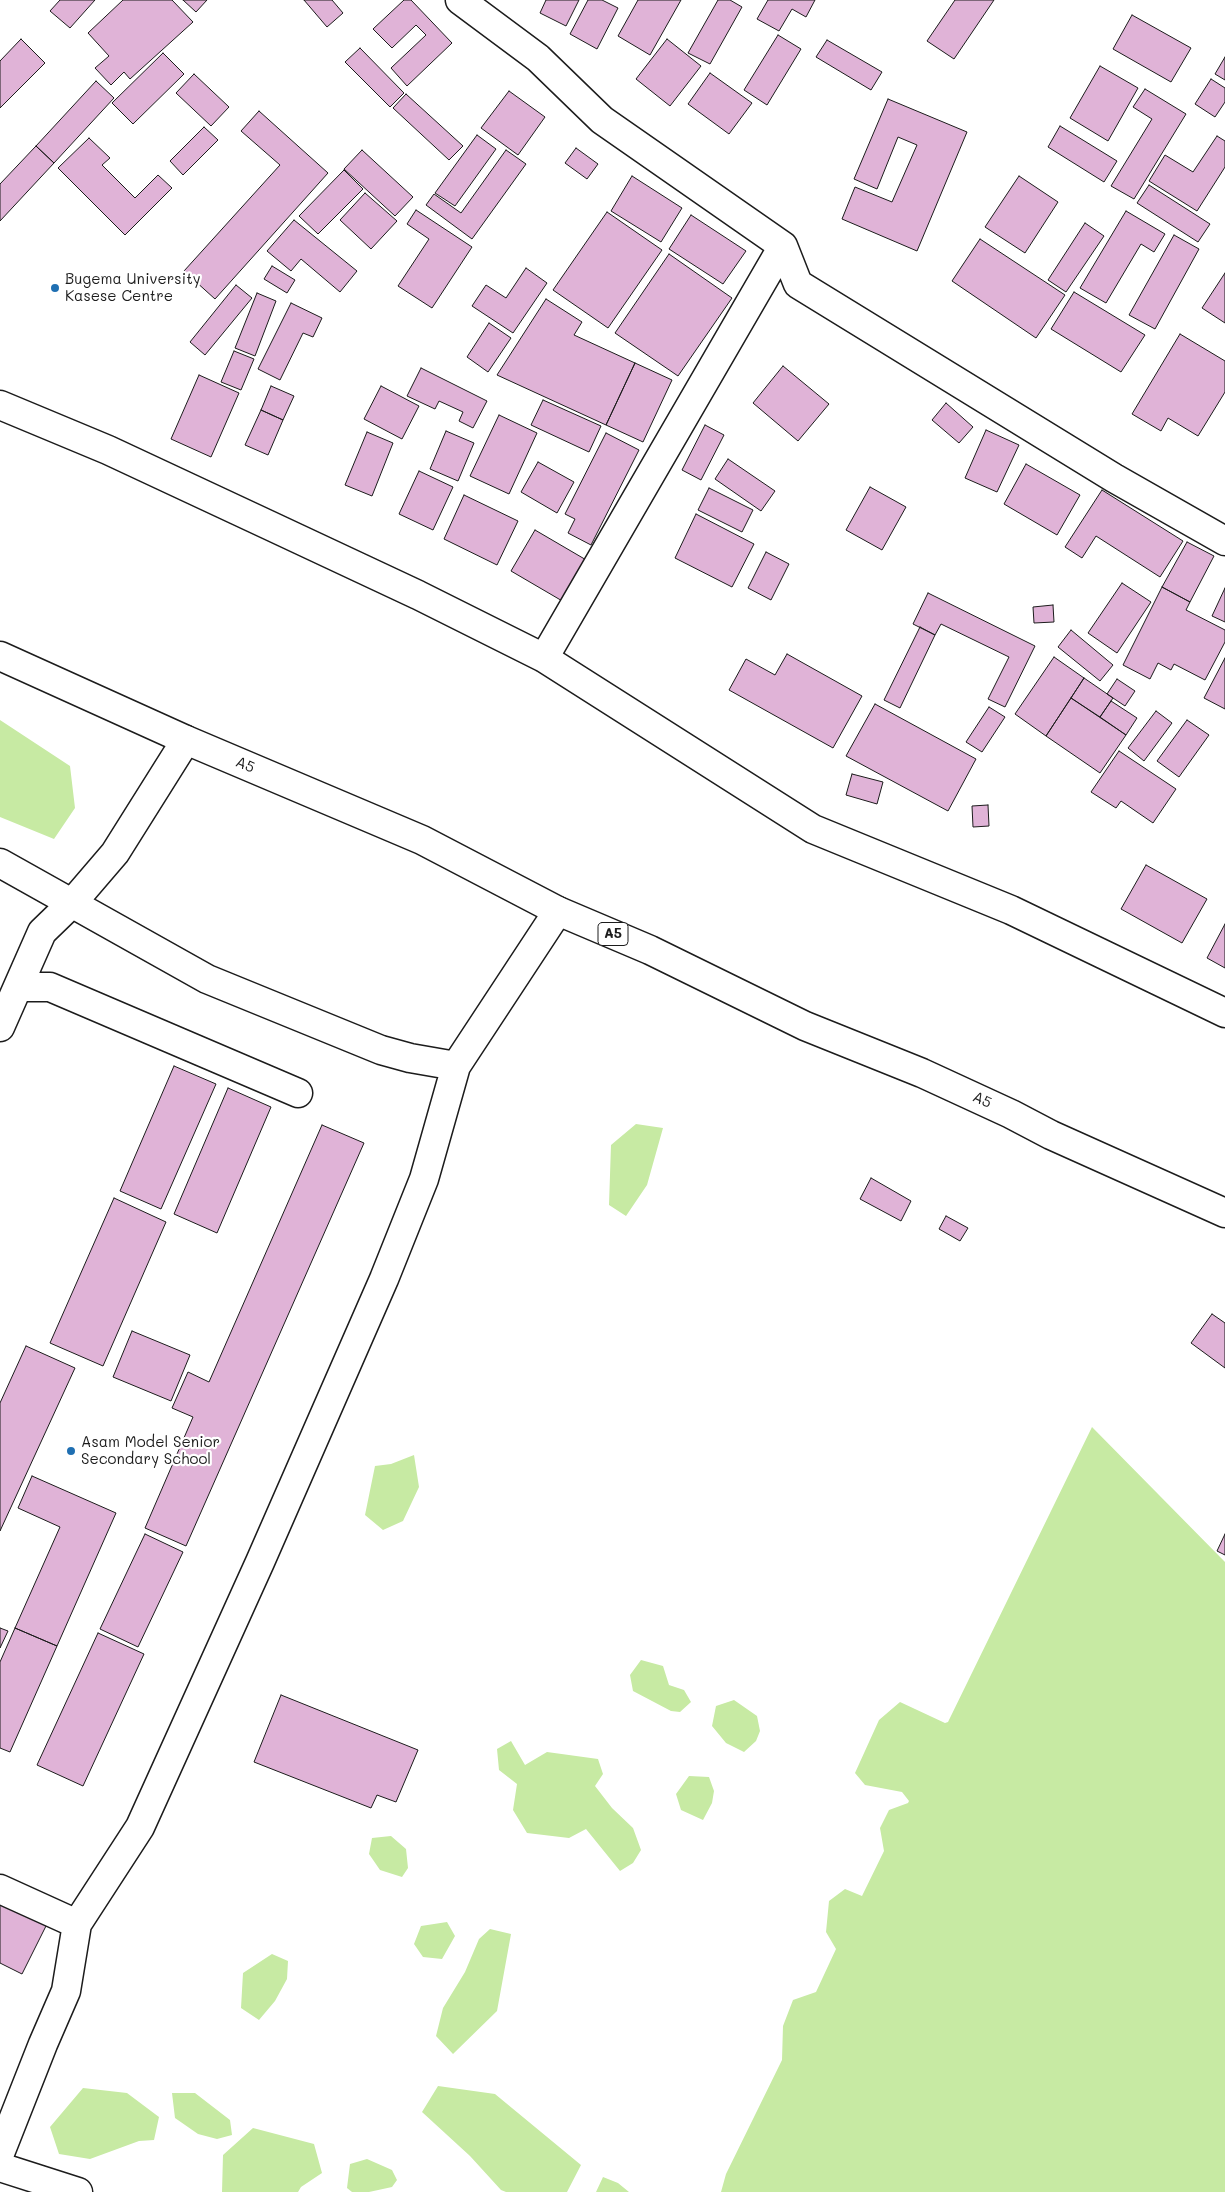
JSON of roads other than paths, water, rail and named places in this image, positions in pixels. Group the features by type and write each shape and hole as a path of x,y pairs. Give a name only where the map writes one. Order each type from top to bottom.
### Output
{"main road":[{"path":"460,0 538,58 602,120 783,246 798,284 1114,478 1225,541"},
{"path":"544,658 783,246"},
{"path":"0,405 108,450 418,595 544,658 813,829 1011,910 1225,1012"},
{"name":"A5","path":"0,656 186,740 422,840 558,911 650,950 805,1026 922,1073 1011,1114 1051,1135 1225,1213"},
{"path":"0,1027 42,932 73,902 115,853 186,740"},
{"path":"0,863 73,902 207,979 381,1050 410,1058 456,1066"},
{"path":"0,2153 42,2044 66,1991 77,1924 140,1827 260,1562 384,1280 417,1197 424,1179 456,1066 558,911"},
{"path":"18,987 50,987 298,1093"},
{"path":"0,1889 77,1924"},
{"path":"0,2167 78,2192"}],"place":[{"name":"Bugema University Kasese Centre","path":"55,288"},
{"name":"Asam Model Senior Secondary School","path":"71,1451"}]}
